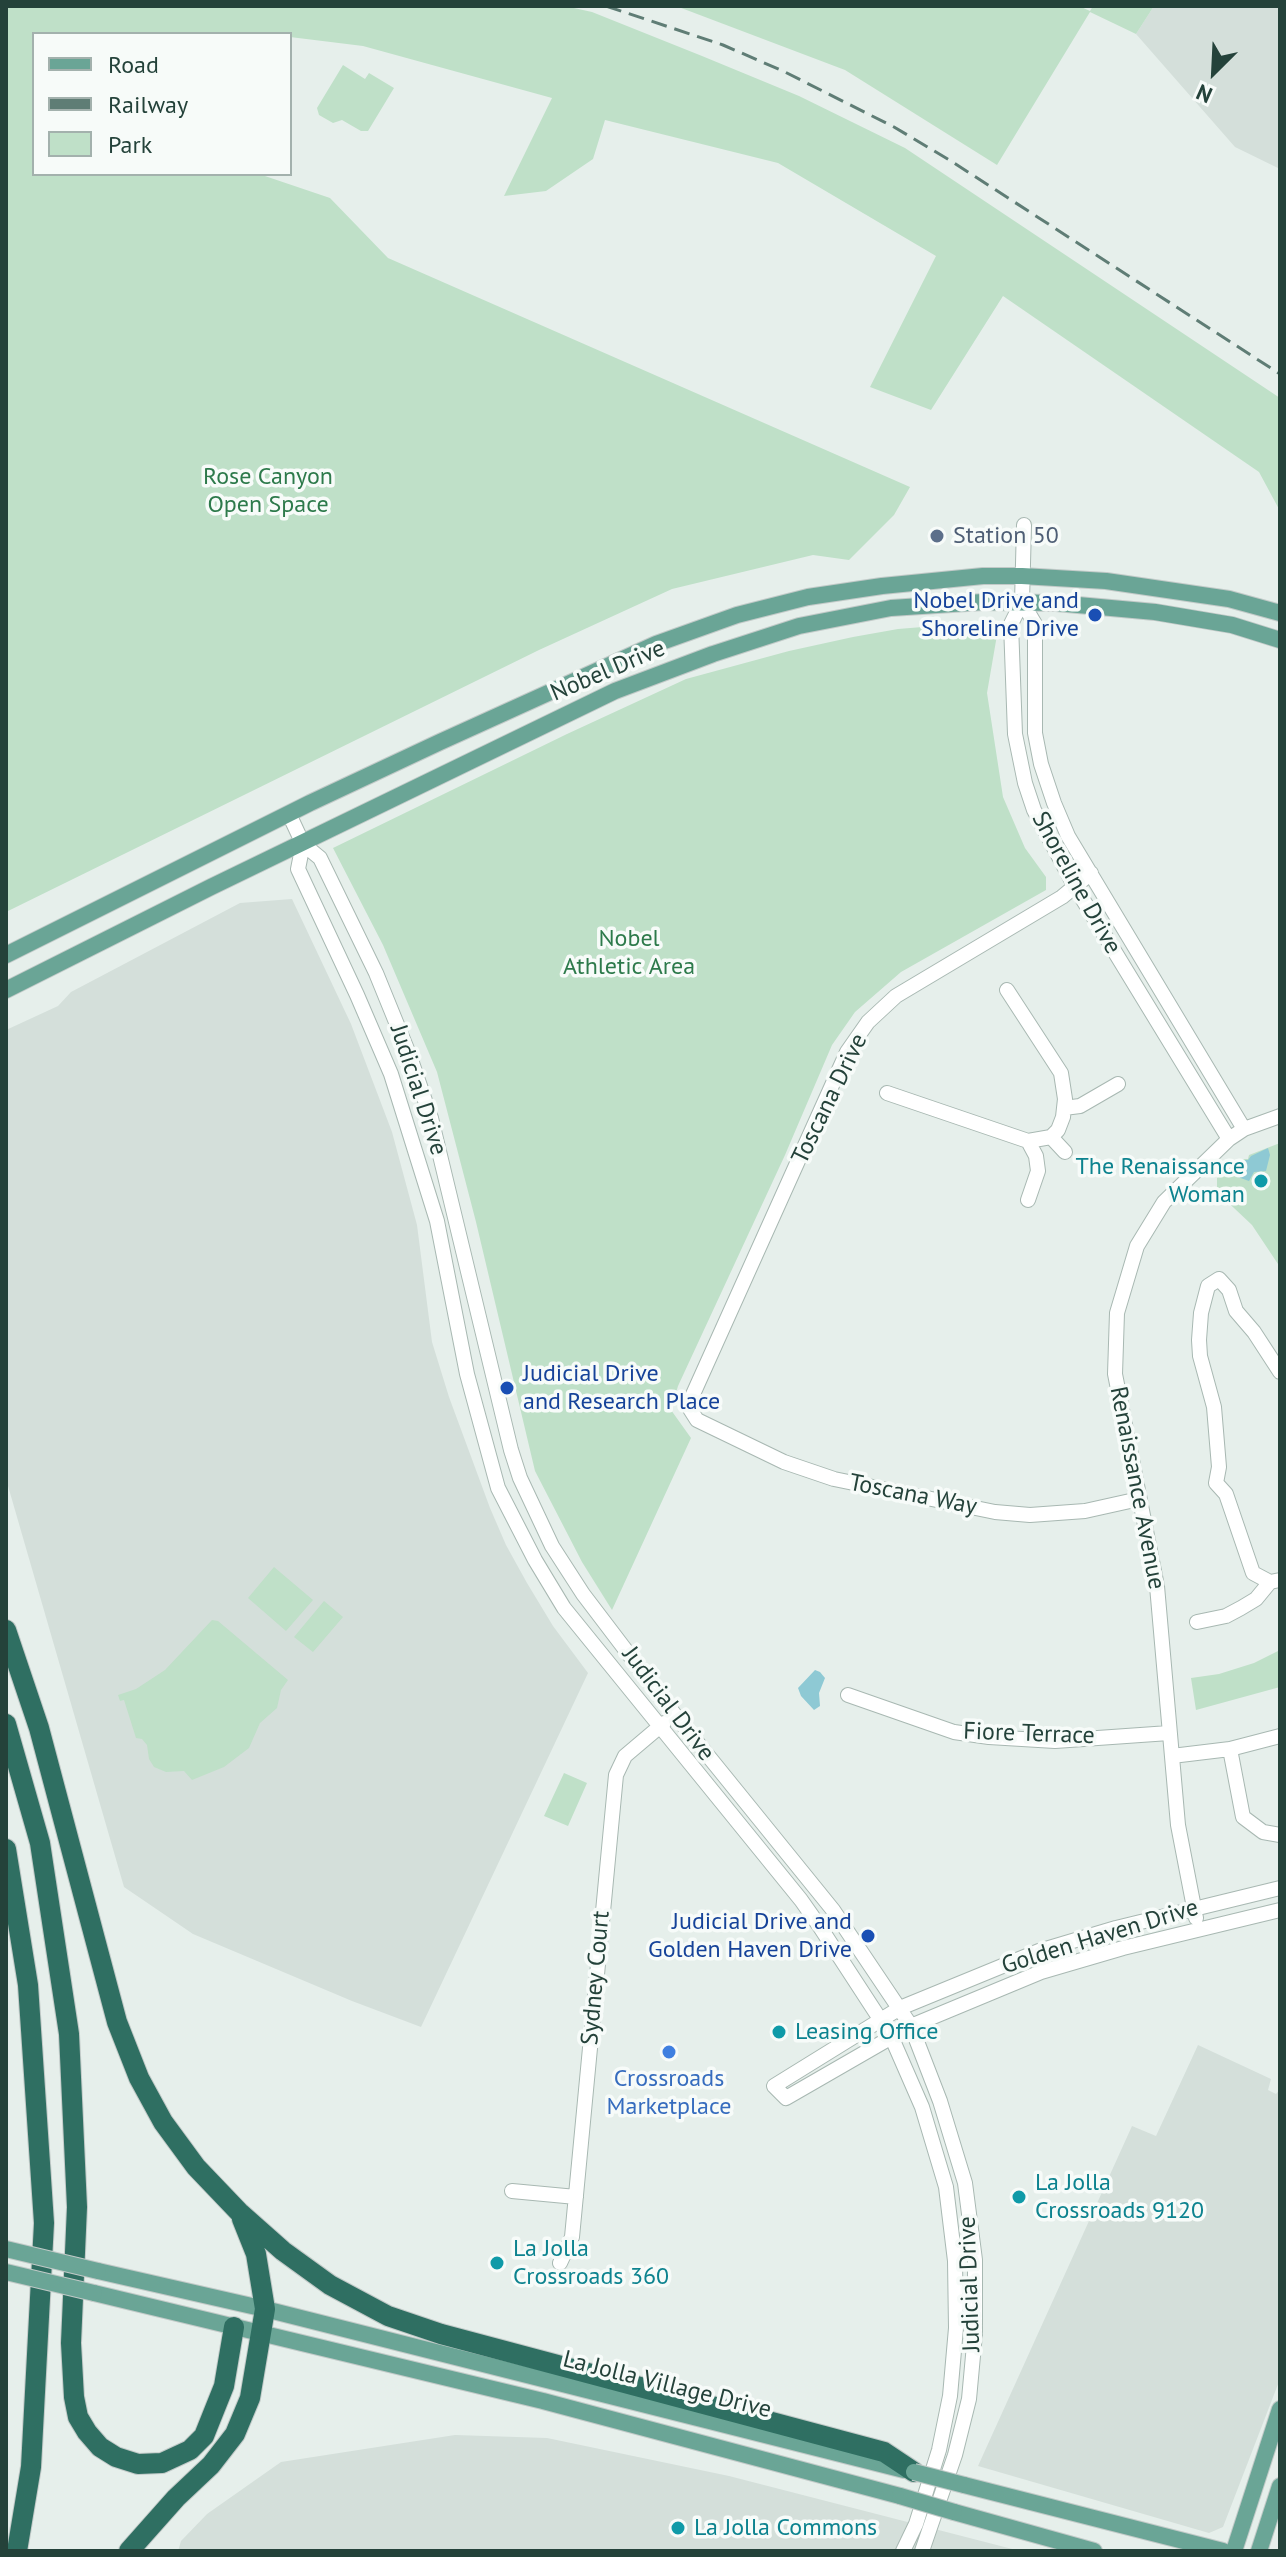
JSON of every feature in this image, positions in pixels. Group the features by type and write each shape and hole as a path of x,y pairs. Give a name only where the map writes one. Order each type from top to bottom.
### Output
{"highway":[{"path":"6,1630 39,1728 117,2022 139,2078 163,2122 196,2167 239,2212 283,2251 330,2285 388,2316 441,2334 884,2452 914,2472"},
{"path":"6,1724 40,1843 69,2034 77,2207 71,2343 74,2397 78,2417 87,2432 100,2447 116,2457 138,2464 162,2463 190,2450 204,2436 224,2386 234,2327"},
{"path":"6,1849 28,1985 44,2223 31,2467 17,2551"},
{"path":"129,2551 176,2498 211,2465 235,2434 250,2398 265,2309 256,2254 239,2212"}],"main road":[{"name":"Nobel Drive","path":"6,955 289,814 656,644 737,615 808,597 983,576 1106,581 1229,599 1280,613"},
{"name":"Nobel Drive","path":"6,990 615,691 799,626 891,608 1022,602 1155,612 1232,625 1280,640"},
{"name":"La Jolla Village Drive","path":"6,2249 265,2309 1223,2551"},
{"name":"La Jolla Village Drive","path":"6,2272 543,2401 1094,2551"},
{"path":"1234,2551 1280,2409"},
{"path":"1259,2551 1280,2486"}],"street":[{"name":"Shoreline Drive","path":"1024,525 1022,602 1011,624 1013,708 1018,758 1034,810 1074,885 1229,1139"},
{"name":"Shoreline Drive","path":"1022,602 1035,624 1034,702 1041,764 1068,836 1244,1129"},
{"name":"Judicial Drive","path":"289,814 303,844 320,858 376,973 431,1118 520,1478 552,1546 583,1594 675,1715 833,1910 911,2026 940,2101 965,2183 975,2260 975,2334 969,2399 955,2455 922,2551"},
{"name":"Judicial Drive","path":"303,844 298,869 391,1074 437,1221 467,1374 498,1488 564,1608 801,1900 891,2036 922,2107 946,2187 955,2261 956,2328 950,2396 939,2450 916,2524 903,2551"},
{"name":"Toscana Drive","path":"697,1420 690,1409 690,1401 847,1052 868,1022 896,996 1062,897 1091,873"},
{"path":"887,1093 1028,1141 1051,1137 1058,1130 1064,1108 1061,1073 1007,990"},
{"path":"1064,1108 1080,1106 1118,1084"},
{"name":"Renaissance Avenue","path":"1199,1930 1178,1825 1157,1586 1115,1374 1114,1339 1121,1292 1137,1246 1157,1212 1193,1171 1229,1139 1244,1129 1280,1116"},
{"path":"1051,1137 1065,1152"},
{"path":"1028,1141 1036,1156 1038,1171 1028,1200"},
{"path":"1197,1622 1226,1616 1256,1599 1275,1581 1253,1573 1226,1494 1216,1483 1219,1467 1214,1407 1200,1356 1199,1340 1201,1313 1208,1286 1219,1279 1229,1290 1236,1311 1280,1372"},
{"name":"Toscana Way","path":"697,1420 784,1462 834,1479 995,1512 1030,1515 1085,1511 1139,1499"},
{"name":"Fiore Terrace","path":"848,1695 954,1732 989,1737 1055,1741 1169,1733"},
{"name":"Sydney Court","path":"560,2263 572,2237 616,1775 625,1756 675,1715"},
{"path":"1172,1756 1230,1749 1280,1736"},
{"path":"1230,1749 1243,1817 1263,1832 1280,1835"},
{"name":"Golden Haven Drive","path":"1280,1888 1039,1951 900,2008 774,2086 786,2098 911,2026 1045,1971 1123,1948 1280,1910"},
{"path":"512,2191 576,2197"}],"shaded area":[{"path":"1154,6 1280,6 1280,169 1235,147 1136,34"},
{"path":"292,899 351,1024 392,1132 417,1225 432,1342 490,1508 527,1583 553,1626 588,1673 421,2027 193,1934 124,1887 6,1479 6,1030 58,1006 71,992 240,903"},
{"path":"1198,2045 1271,2079 1268,2090 1276,2094 1280,2089 1280,2379 1223,2527 1209,2533 978,2466 1132,2126 1156,2136"},
{"path":"455,2435 547,2438 729,2476 1020,2551 178,2551 181,2541 207,2514 281,2462"}],"green space":[{"name":"Rose Canyon Open Space","path":"6,6 565,6 592,12 799,96 905,148 1280,398 1280,511 1259,472 1003,296 931,410 870,387 936,256 778,163 605,120 593,159 546,191 504,196 552,98 363,46 292,37 292,32 32,32 32,176 265,176 330,198 388,258 910,487 894,515 849,560 813,555 672,589 539,650 6,912"},
{"path":"676,6 1079,6 1090,11 1093,6 1154,6 1136,34 1090,12 997,165 845,70"},
{"path":"343,65 365,79 369,73 394,88 368,131 361,131 342,120 333,123 319,115 317,108"},
{"name":"Nobel Athletic Area","path":"984,622 993,627 997,635 987,693 1003,797 1025,848 1046,877 1046,890 901,972 855,1012 832,1045 785,1155 678,1386 671,1410 691,1438 612,1610 582,1562 535,1471 437,1072 383,945 333,848 686,679 853,637 898,629"},
{"path":"1280,1143 1280,1267 1252,1225 1217,1192 1217,1178 1243,1159 1248,1159 1249,1155"},
{"path":"274,1567 313,1600 286,1631 248,1598"},
{"path":"324,1601 343,1617 313,1652 294,1637"},
{"path":"212,1620 218,1621 288,1680 281,1690 277,1708 260,1723 249,1748 224,1767 192,1780 184,1771 166,1772 154,1767 147,1745 136,1738 124,1700 120,1701 118,1695 136,1689 165,1670"},
{"path":"1280,1650 1280,1687 1196,1710 1191,1678 1219,1674 1254,1663"},
{"path":"564,1773 587,1783 568,1826 544,1816"}],"water":[{"path":"1268,1148 1270,1155 1266,1171 1254,1172 1249,1181 1229,1174 1243,1160"},
{"path":"815,1670 825,1678 819,1693 820,1706 814,1710 798,1688"}],"railway":[{"path":"606,6 723,45 783,71 894,127 1280,374"}],"place":[{"name":"Station 50","path":"937,536"},
{"name":"Nobel Drive and Shoreline Drive","path":"1095,615"},
{"name":"The Renaissance Woman","path":"1261,1181"},
{"name":"Judicial Drive and Research Place","path":"507,1388"},
{"name":"Judicial Drive and Golden Haven Drive","path":"868,1936"},
{"name":"Leasing Office","path":"779,2032"},
{"name":"Crossroads Marketplace","path":"669,2052"},
{"name":"La Jolla Crossroads 9120","path":"1019,2197"},
{"name":"La Jolla Crossroads 360","path":"497,2263"},
{"name":"La Jolla Commons","path":"678,2528"}]}
